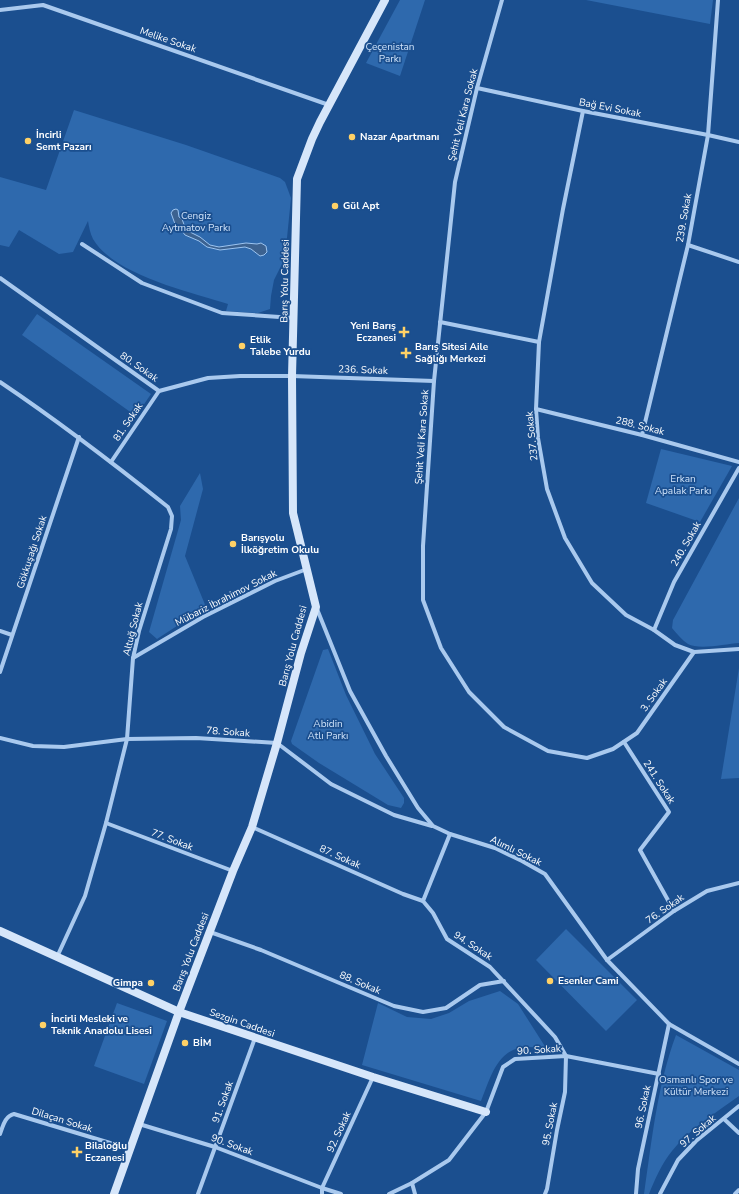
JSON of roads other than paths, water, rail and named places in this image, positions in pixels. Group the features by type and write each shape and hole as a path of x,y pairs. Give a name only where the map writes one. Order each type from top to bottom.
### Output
{"street":[{"path":"42,5 44,0"},
{"name":"Barış Yolu Caddesi","path":"114,1194 179,1012 252,827 277,743 301,653 316,607 293,513 292,376 297,179 312,139 385,0"},
{"name":"Şehit Veli Kara Sokak","path":"502,0 477,88 455,182 434,381 423,546 423,600 441,648 469,692 504,727 548,751 587,758 613,749 624,742"},
{"name":"239. Sokak","path":"642,435 688,245 708,135 718,0"},
{"name":"Melike Sokak","path":"0,10 42,5 329,105"},
{"name":"Bağ Evi Sokak","path":"477,88 739,142"},
{"name":"237. Sokak","path":"583,111 563,209 539,342 536,409 538,438 546,489 565,538 592,583 626,615 654,630 675,645 694,652 739,649"},
{"path":"82,244 142,283 222,313 294,318"},
{"path":"688,245 739,262"},
{"name":"80. Sokak","path":"0,278 159,391 208,378 240,376 292,376"},
{"path":"440,322 539,342"},
{"name":"236. Sokak","path":"292,376 434,381"},
{"name":"Altuğ Sokak","path":"0,382 79,437 168,506 172,516 171,529 139,631 133,658 127,739 106,823 85,896 56,958"},
{"name":"81. Sokak","path":"111,462 159,391"},
{"name":"288. Sokak","path":"536,409 642,435 739,462"},
{"name":"Gökkuşağı Sokak","path":"0,672 79,437"},
{"name":"240. Sokak","path":"654,630 674,582 739,468"},
{"name":"Mübariz İbrahimov Sokak","path":"133,658 203,617 275,581 307,569"},
{"name":"Alımlı Sokak","path":"316,607 354,698 386,756 418,808 433,826 450,834 495,848 522,860 545,874 607,960 669,1024 739,1064"},
{"path":"0,630 12,635"},
{"name":"3. Sokak","path":"624,742 637,733 694,652"},
{"name":"78. Sokak","path":"0,738 33,746 64,746 127,739 196,738 277,743"},
{"name":"241. Sokak","path":"624,742 669,812 640,850 674,911"},
{"path":"277,743 331,784 394,815 433,826"},
{"name":"77. Sokak","path":"106,823 233,872"},
{"name":"87. Sokak","path":"252,827 403,894 423,901"},
{"path":"423,901 450,834"},
{"name":"76. Sokak","path":"607,960 674,911 707,891 739,883"},
{"name":"94. Sokak","path":"423,901 433,913 447,940 490,967 555,1037 566,1056"},
{"name":"Sezgin Caddesi","path":"0,931 56,958 179,1012 373,1077 486,1112"},
{"name":"88. Sokak","path":"210,932 261,950 394,1006 423,1012 446,1008 480,985 504,981"},
{"name":"96. Sokak","path":"636,1194 638,1169 669,1024"},
{"name":"91. Sokak","path":"198,1194 255,1038"},
{"name":"90. Sokak","path":"389,1194 412,1183 449,1160 486,1112 503,1067 515,1059 566,1056 659,1074"},
{"name":"95. Sokak","path":"545,1194 556,1130 565,1092 566,1056"},
{"name":"92. Sokak","path":"322,1194 322,1188 373,1077"},
{"name":"97. Sokak","path":"660,1194 678,1160 696,1141 739,1106"},
{"name":"Dilaçan Sokak","path":"0,1134 4,1122 8,1116 14,1114 130,1149"},
{"path":"724,1119 739,1133"},
{"name":"90. Sokak","path":"139,1123 215,1147 341,1194"},
{"path":"412,1183 415,1194"},
{"path":"735,1194 739,1190"}],"place":[{"name":"Nazar Apartmanı","path":"352,137"},
{"name":"İncirli Semt Pazarı","path":"28,141"},
{"name":"Gül Apt","path":"335,206"},
{"name":"Yeni Barış Eczanesi","path":"404,332"},
{"name":"Etlik Talebe Yurdu","path":"242,346"},
{"name":"Barış Sitesi Aile Sağlığı Merkezi","path":"406,353"},
{"name":"Barışyolu İlköğretim Okulu","path":"233,544"},
{"name":"Esenler Cami","path":"550,981"},
{"name":"Gimpa","path":"151,983"},
{"name":"İncirli Mesleki ve Teknik Anadolu Lisesi","path":"43,1025"},
{"name":"BİM","path":"185,1043"},
{"name":"Bilaloğlu Eczanesi","path":"77,1152"}],"park label":[{"name":"Çeçenistan Parkı","path":"390,52"},
{"name":"Cengiz Aytmatov Parkı","path":"196,222"},
{"name":"Erkan Apalak Parkı","path":"683,484"},
{"name":"Abidin Atlı Parkı","path":"328,730"},
{"name":"Osmanlı Spor ve Kültür Merkezi","path":"696,1086"}]}
